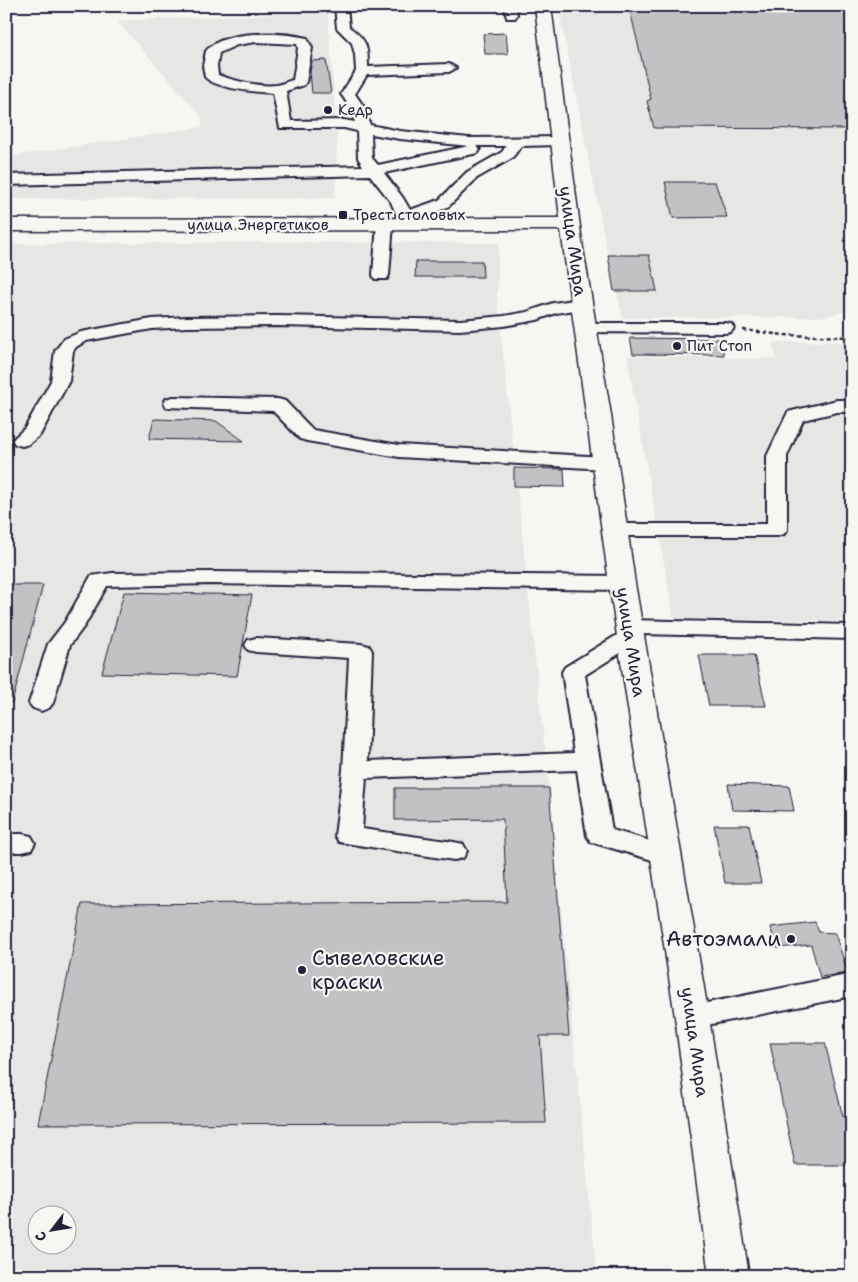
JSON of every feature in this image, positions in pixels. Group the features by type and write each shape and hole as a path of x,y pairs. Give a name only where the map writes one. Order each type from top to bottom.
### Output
{"main road":[{"name":"улица Мира","path":"543,6 569,224 622,583 692,1017 729,1276"},
{"name":"улица Энергетиков","path":"6,225 397,222 569,224"}],"lane":[{"path":"341,6 344,28 359,40 362,54 360,65 363,72"},
{"path":"283,37 302,41 305,48 299,82 279,90 225,82 212,77 210,66 213,51 225,43 252,38 283,37"},
{"path":"363,72 449,68"},
{"path":"363,72 348,94 357,107 364,128 365,158 398,201 397,222 381,276"},
{"path":"279,90 285,124 344,124 431,139 469,142 560,141"},
{"path":"6,180 375,170 518,140"},
{"path":"397,222 444,203 472,175 507,155 518,140"},
{"path":"22,440 33,431 60,381 64,352 70,343 81,337 109,330 152,324 187,322 279,321 460,325 504,322 532,316 553,308 583,316 725,328"},
{"path":"173,403 278,405 307,435 399,451 605,462"},
{"path":"614,530 777,530 777,456 795,416 837,406 852,406"},
{"path":"41,703 58,644 74,625 99,581 112,579 211,578 622,583"},
{"path":"666,855 600,836 573,672 630,632 852,632"},
{"path":"256,645 361,651 355,770 348,836 454,851"},
{"path":"355,770 588,761"},
{"path":"692,1017 852,985"}],"path":[{"path":"725,328 783,335 852,337"}],"shaded area":[{"path":"254,6 326,6 337,141 335,198 6,199 6,157 202,127 202,117 117,21 275,14"},
{"path":"558,6 852,6 852,310 820,317 623,318 608,255"},
{"path":"499,243 497,296 549,788 597,1276 6,1276 6,244"},
{"path":"772,342 852,342 852,621 674,619 627,356 777,359"}],"building":[{"path":"629,6 852,6 852,129 654,128 647,101 651,99"},
{"path":"506,33 508,54 485,54 483,34"},
{"path":"326,60 331,93 312,93 310,72 312,61"},
{"path":"665,182 715,182 727,217 673,218"},
{"path":"608,255 649,255 657,291 614,291"},
{"path":"416,261 482,261 483,277 415,277"},
{"name":"Пит Стоп","path":"630,338 720,339 724,355 633,354"},
{"path":"154,419 216,421 244,441 149,439"},
{"path":"514,468 564,469 565,487 514,486"},
{"path":"6,585 43,585 12,703 6,702"},
{"path":"124,592 252,595 237,676 102,673"},
{"path":"699,655 754,655 766,706 709,706"},
{"path":"728,784 789,786 794,811 732,810"},
{"name":"Сывеловские краски","path":"395,788 549,788 569,1036 540,1036 546,1123 38,1124 82,904 507,902 503,819 395,820"},
{"path":"714,825 749,825 761,883 725,883"},
{"path":"815,922 819,932 835,933 848,973 820,977 811,945 777,948 770,927"},
{"path":"770,1043 825,1043 843,1117 852,1117 852,1165 795,1165"}],"place":[{"name":"Кедр","path":"328,110"},
{"name":"Трест столовых","path":"343,215"},
{"name":"Пит Стоп","path":"677,346"},
{"name":"Автоэмали","path":"791,939"},
{"name":"Сывеловские краски","path":"302,970"}]}
